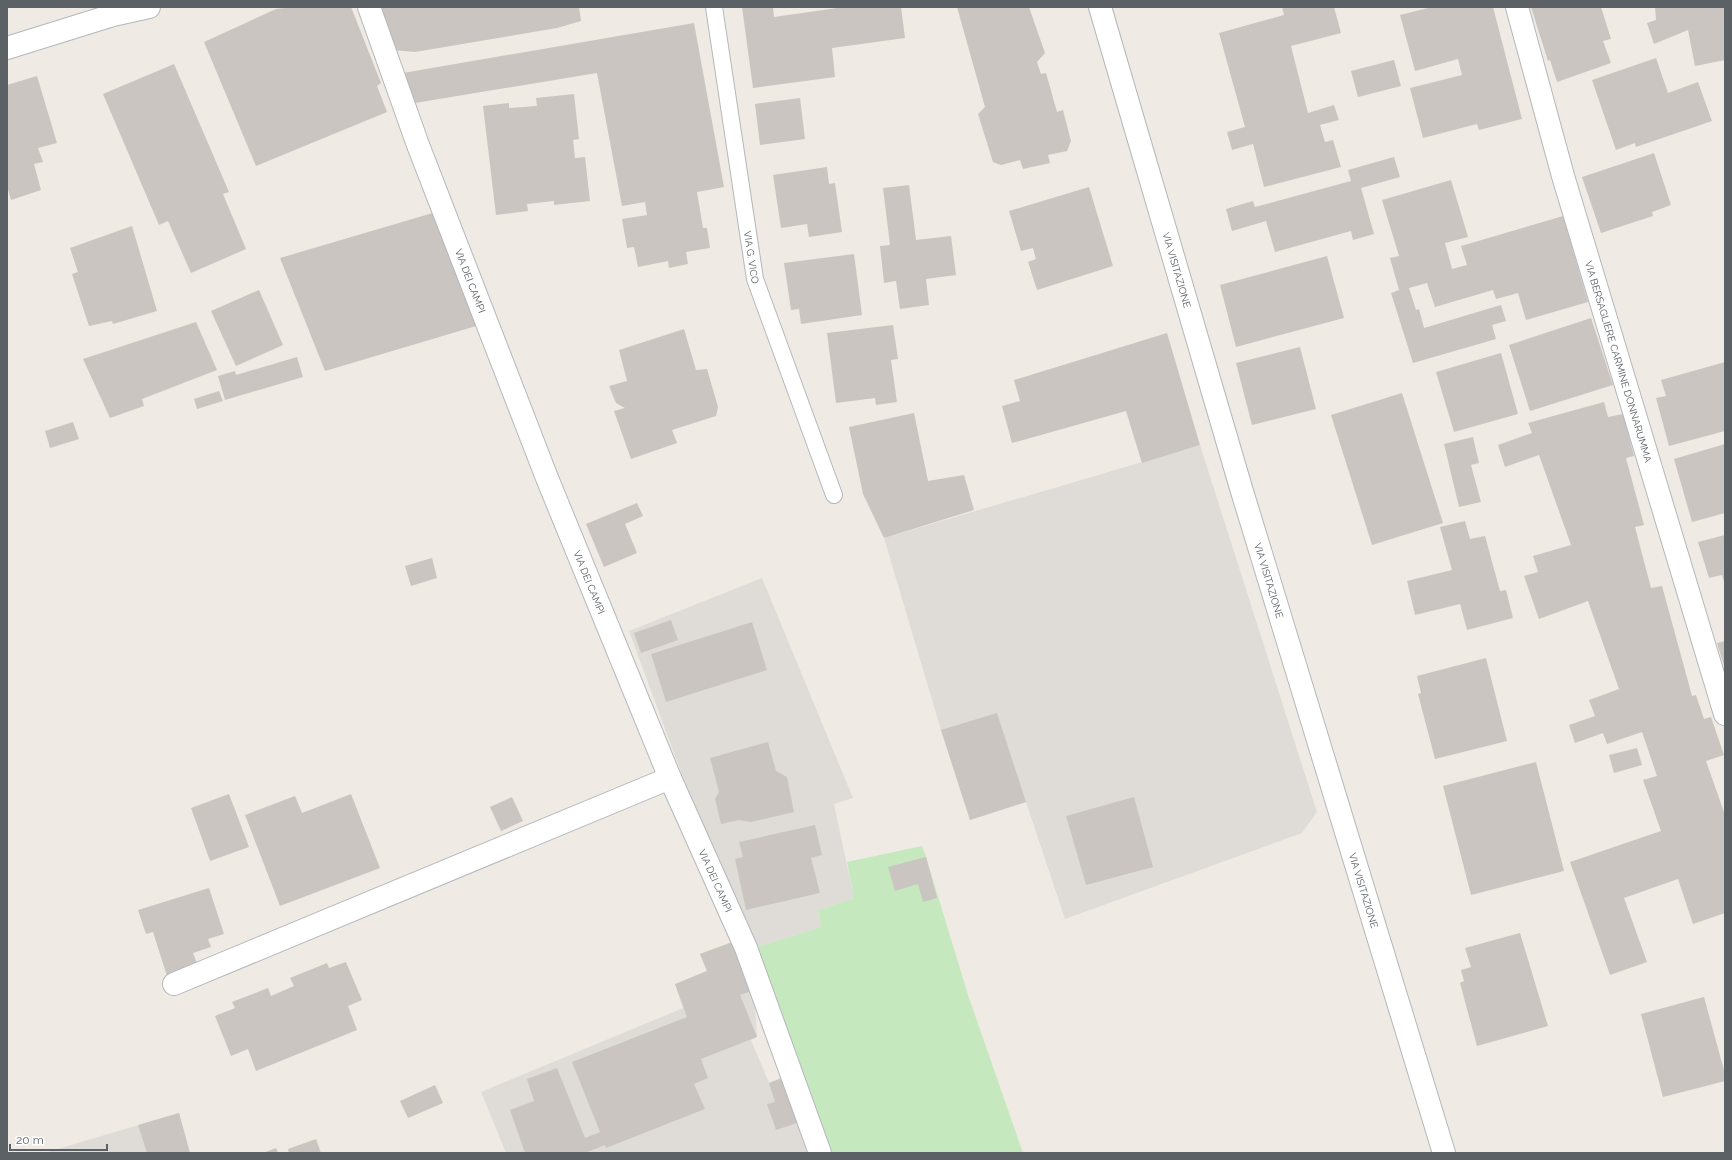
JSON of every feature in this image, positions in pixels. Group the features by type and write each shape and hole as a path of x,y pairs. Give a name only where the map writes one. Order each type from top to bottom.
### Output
{"street":[{"path":"7,48 112,11 149,7"},
{"name":"VIA DEI CAMPI","path":"369,7 418,145 541,463 670,778 746,948 820,1153"},
{"name":"VIA VISITAZIONE","path":"1100,7 1241,488 1444,1153"},
{"name":"VIA BERSAGLIERE CARMINE DONNARUMMA","path":"1517,7 1563,176 1725,714"},
{"path":"174,984 670,778"}],"lane":[{"name":"VIA G. VICO","path":"714,7 755,279 834,495"}],"shaded area":[{"path":"1200,445 1317,812 1302,833 1065,919 1026,802 970,820 941,730 884,538"},
{"path":"762,578 853,798 834,804 854,898 818,910 821,927 757,947 736,913 678,764 629,631"},
{"path":"735,941 754,990 757,1037 751,1040 769,1083 787,1076 811,1153 506,1153 481,1092 683,1008 675,984 707,971 700,954"},
{"path":"179,1113 190,1153 44,1153"}],"green space":[{"path":"922,846 968,995 1023,1153 832,1153 757,947 821,927 818,910 854,898 847,862"}],"building":[{"path":"295,7 351,7 381,83 377,86 387,112 256,166 204,42 276,9"},
{"path":"381,7 579,7 581,21 557,28 415,52 391,50"},
{"path":"742,7 773,7 774,17 844,7 901,7 905,38 832,48 835,77 753,88"},
{"path":"957,7 1029,7 1045,53 1037,62 1041,74 1046,73 1057,112 1063,110 1071,141 1067,151 1048,155 1050,163 1023,169 1020,160 1001,165 993,162 978,114 985,107"},
{"path":"1282,7 1334,7 1341,33 1291,46 1308,113 1334,105 1339,120 1320,125 1325,142 1333,140 1341,167 1264,187 1253,144 1232,150 1227,132 1245,127 1219,33 1284,15"},
{"path":"1432,7 1493,7 1522,119 1479,130 1477,124 1423,138 1410,88 1462,75 1458,59 1415,71 1400,15"},
{"path":"1531,7 1601,7 1611,39 1603,41 1611,63 1557,82 1550,60 1548,61"},
{"path":"1655,7 1725,7 1725,60 1695,66 1688,30 1654,44 1647,23 1656,20"},
{"path":"694,23 724,187 697,192 703,228 707,228 710,248 686,252 688,264 669,268 668,261 638,267 634,247 627,248 622,219 647,215 645,202 622,206 597,73 415,103 403,73"},
{"path":"1656,58 1668,93 1698,82 1712,121 1636,147 1635,143 1616,150 1592,80"},
{"path":"1394,60 1401,86 1358,97 1351,71"},
{"path":"174,64 229,192 223,194 246,249 191,273 168,221 159,225 103,94"},
{"path":"37,76 57,143 38,148 43,162 34,164 41,190 11,200 7,186 7,85"},
{"path":"574,94 579,139 573,140 575,158 585,157 590,201 554,205 554,201 527,204 528,211 496,215 483,106 509,103 509,108 537,106 536,98"},
{"path":"800,98 805,139 760,145 755,104"},
{"path":"1654,153 1671,205 1652,212 1653,216 1601,233 1582,177"},
{"path":"1394,157 1400,177 1361,188 1374,234 1353,240 1351,231 1275,252 1266,221 1232,231 1226,209 1253,201 1255,207 1351,181 1348,170"},
{"path":"827,167 829,184 835,183 842,232 809,237 807,224 781,228 773,175"},
{"path":"1451,180 1468,237 1445,243 1452,269 1467,265 1461,246 1563,216 1588,302 1526,320 1518,293 1496,299 1493,290 1435,307 1427,283 1409,288 1416,310 1419,309 1424,328 1501,305 1506,321 1492,325 1496,339 1413,363 1391,293 1399,290 1390,258 1399,256 1382,200"},
{"path":"909,185 916,240 951,236 956,275 926,279 929,305 900,309 896,281 884,283 880,246 890,245 883,188"},
{"path":"1089,187 1113,266 1037,290 1028,262 1036,259 1033,248 1021,251 1009,211"},
{"path":"436,212 483,324 325,371 280,258"},
{"path":"132,226 157,311 113,324 112,321 89,326 72,274 78,272 70,248"},
{"path":"854,254 862,315 801,324 799,309 791,310 784,263"},
{"path":"1327,256 1344,318 1236,347 1220,285"},
{"path":"259,290 283,345 236,366 211,311"},
{"path":"1591,318 1613,385 1530,411 1509,345"},
{"path":"196,322 217,370 142,399 144,406 110,418 83,359"},
{"path":"893,325 898,359 891,360 897,402 876,405 875,398 836,403 827,333"},
{"path":"684,329 696,370 707,369 718,407 716,416 672,430 677,443 631,459 614,411 625,408 616,403 609,386 627,381 619,350"},
{"path":"1167,333 1200,445 1142,463 1126,411 1012,443 1002,406 1020,401 1014,380"},
{"path":"1300,347 1316,409 1252,425 1236,363"},
{"path":"1501,353 1518,414 1454,432 1436,372"},
{"path":"297,357 303,377 225,400 218,376 235,371 236,375"},
{"path":"1725,362 1725,431 1669,446 1656,398 1666,396 1661,380"},
{"path":"219,391 223,401 197,409 194,399"},
{"path":"1402,393 1443,523 1372,545 1331,415"},
{"path":"1604,402 1608,417 1623,414 1634,456 1626,458 1644,525 1635,527 1651,588 1662,586 1692,696 1696,695 1704,719 1711,717 1724,755 1706,761 1725,815 1725,913 1693,924 1678,879 1624,898 1647,962 1610,975 1570,862 1661,831 1643,780 1657,776 1642,732 1607,744 1603,733 1575,743 1569,725 1595,716 1589,700 1619,689 1588,601 1539,619 1524,576 1538,572 1533,556 1571,545 1539,455 1505,467 1498,445 1532,433 1528,423"},
{"path":"914,413 928,481 964,475 974,510 884,538 863,494 849,427"},
{"path":"73,422 79,439 50,448 45,431"},
{"path":"1473,437 1479,463 1471,465 1481,502 1459,507 1444,444"},
{"path":"1725,444 1725,513 1692,522 1674,459"},
{"path":"637,503 643,516 625,524 637,553 604,567 586,524"},
{"path":"1465,521 1470,539 1485,536 1500,591 1506,590 1513,618 1467,630 1460,604 1415,615 1407,581 1452,570 1440,527"},
{"path":"1725,535 1725,585 1722,575 1709,578 1698,542"},
{"path":"432,558 437,578 411,586 405,566"},
{"path":"671,620 678,640 641,653 634,633"},
{"path":"752,622 767,670 666,702 651,654"},
{"path":"1725,641 1725,669 1717,643"},
{"path":"1486,658 1507,741 1435,759 1418,694 1421,693 1417,676"},
{"path":"997,713 1026,802 970,820 941,730"},
{"path":"768,742 776,771 787,777 794,812 751,822 739,820 721,824 715,799 719,792 710,758"},
{"path":"1637,748 1642,765 1614,773 1609,755"},
{"path":"1536,762 1564,871 1471,895 1443,786"},
{"path":"229,794 249,847 210,861 191,808"},
{"path":"351,794 380,868 280,906 245,815 295,796 302,813"},
{"path":"512,797 523,821 501,831 490,807"},
{"path":"1134,797 1153,867 1086,885 1066,816"},
{"path":"815,825 822,855 811,858 820,893 746,910 735,859 743,857 739,842"},
{"path":"926,857 937,898 923,902 918,884 895,891 888,867"},
{"path":"209,888 224,934 208,939 211,947 193,953 198,966 167,976 153,932 146,934 138,910"},
{"path":"1520,933 1548,1026 1477,1046 1460,983 1464,981 1461,970 1471,967 1465,948"},
{"path":"735,941 754,990 740,995 757,1037 701,1059 708,1078 694,1084 705,1109 606,1148 605,1145 585,1153 525,1153 510,1110 534,1101 527,1079 557,1068 585,1138 600,1132 572,1062 687,1017 675,984 707,971 700,954"},
{"path":"346,962 362,1000 348,1006 357,1030 256,1071 248,1049 231,1056 215,1016 235,1008 232,1002 268,988 271,996 294,986 290,978 327,963 329,968"},
{"path":"1704,997 1725,1074 1725,1081 1663,1097 1641,1014"},
{"path":"787,1076 803,1121 776,1130 767,1104 775,1102 769,1083"},
{"path":"435,1085 443,1103 408,1118 400,1101"},
{"path":"179,1113 190,1153 147,1153 138,1125"},
{"path":"316,1139 321,1153 289,1153 288,1149"},
{"path":"276,1148 278,1153 263,1153"}]}
